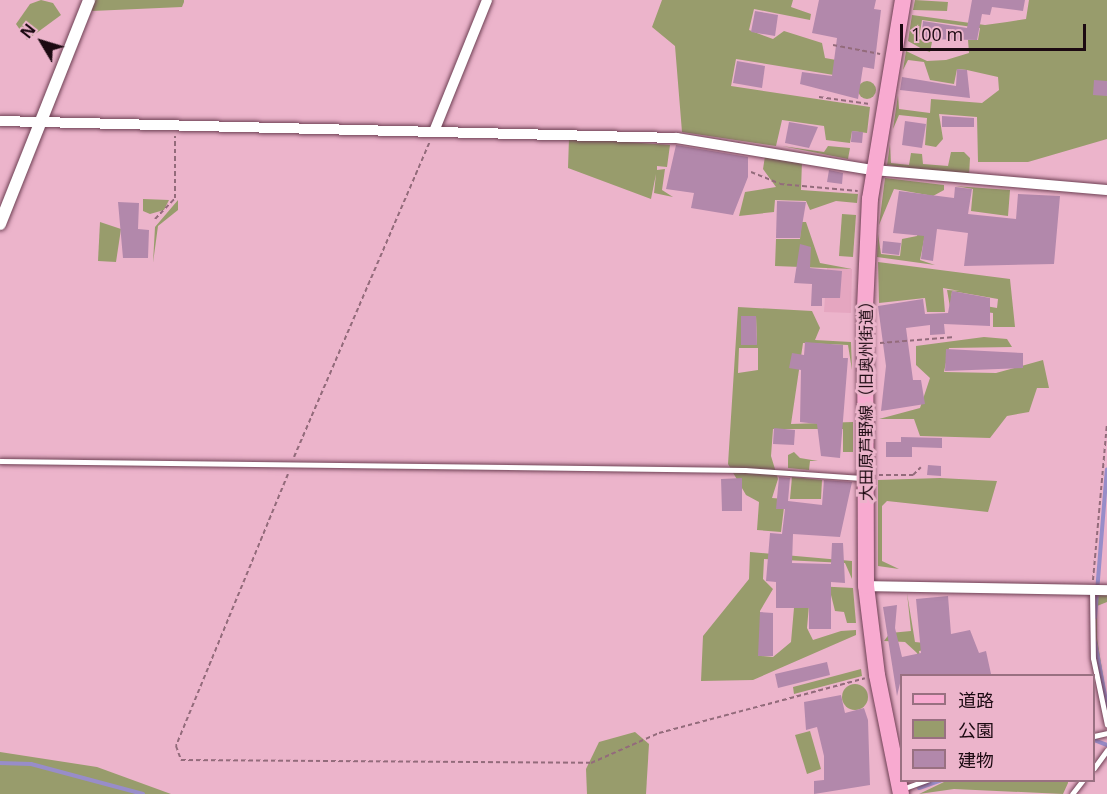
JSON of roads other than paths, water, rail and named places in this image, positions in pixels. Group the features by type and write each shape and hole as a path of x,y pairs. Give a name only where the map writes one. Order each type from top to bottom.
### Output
{"main road":[{"name":"大田原芦野線（旧奥州街道）","path":"901,791 877,675 866,586 866,343 873,170 903,0"}],"street":[{"path":"0,224 90,0"},
{"path":"435,129 487,0"},
{"path":"0,121 435,129 677,138 873,170 1107,190"},
{"path":"866,586 1107,590"}],"lane":[{"path":"0,461 746,470 867,477"},
{"path":"1092,589 1093,658 1107,725"},
{"path":"1095,767 1107,750"},
{"path":"901,791 922,782"},
{"path":"1072,794 1081,782"}],"waterway":[{"path":"1095,617 1107,469"},
{"path":"1095,642 1107,706"},
{"path":"1095,740 1107,745"},
{"path":"0,763 31,764 143,794"},
{"path":"919,788 936,782"}]}
